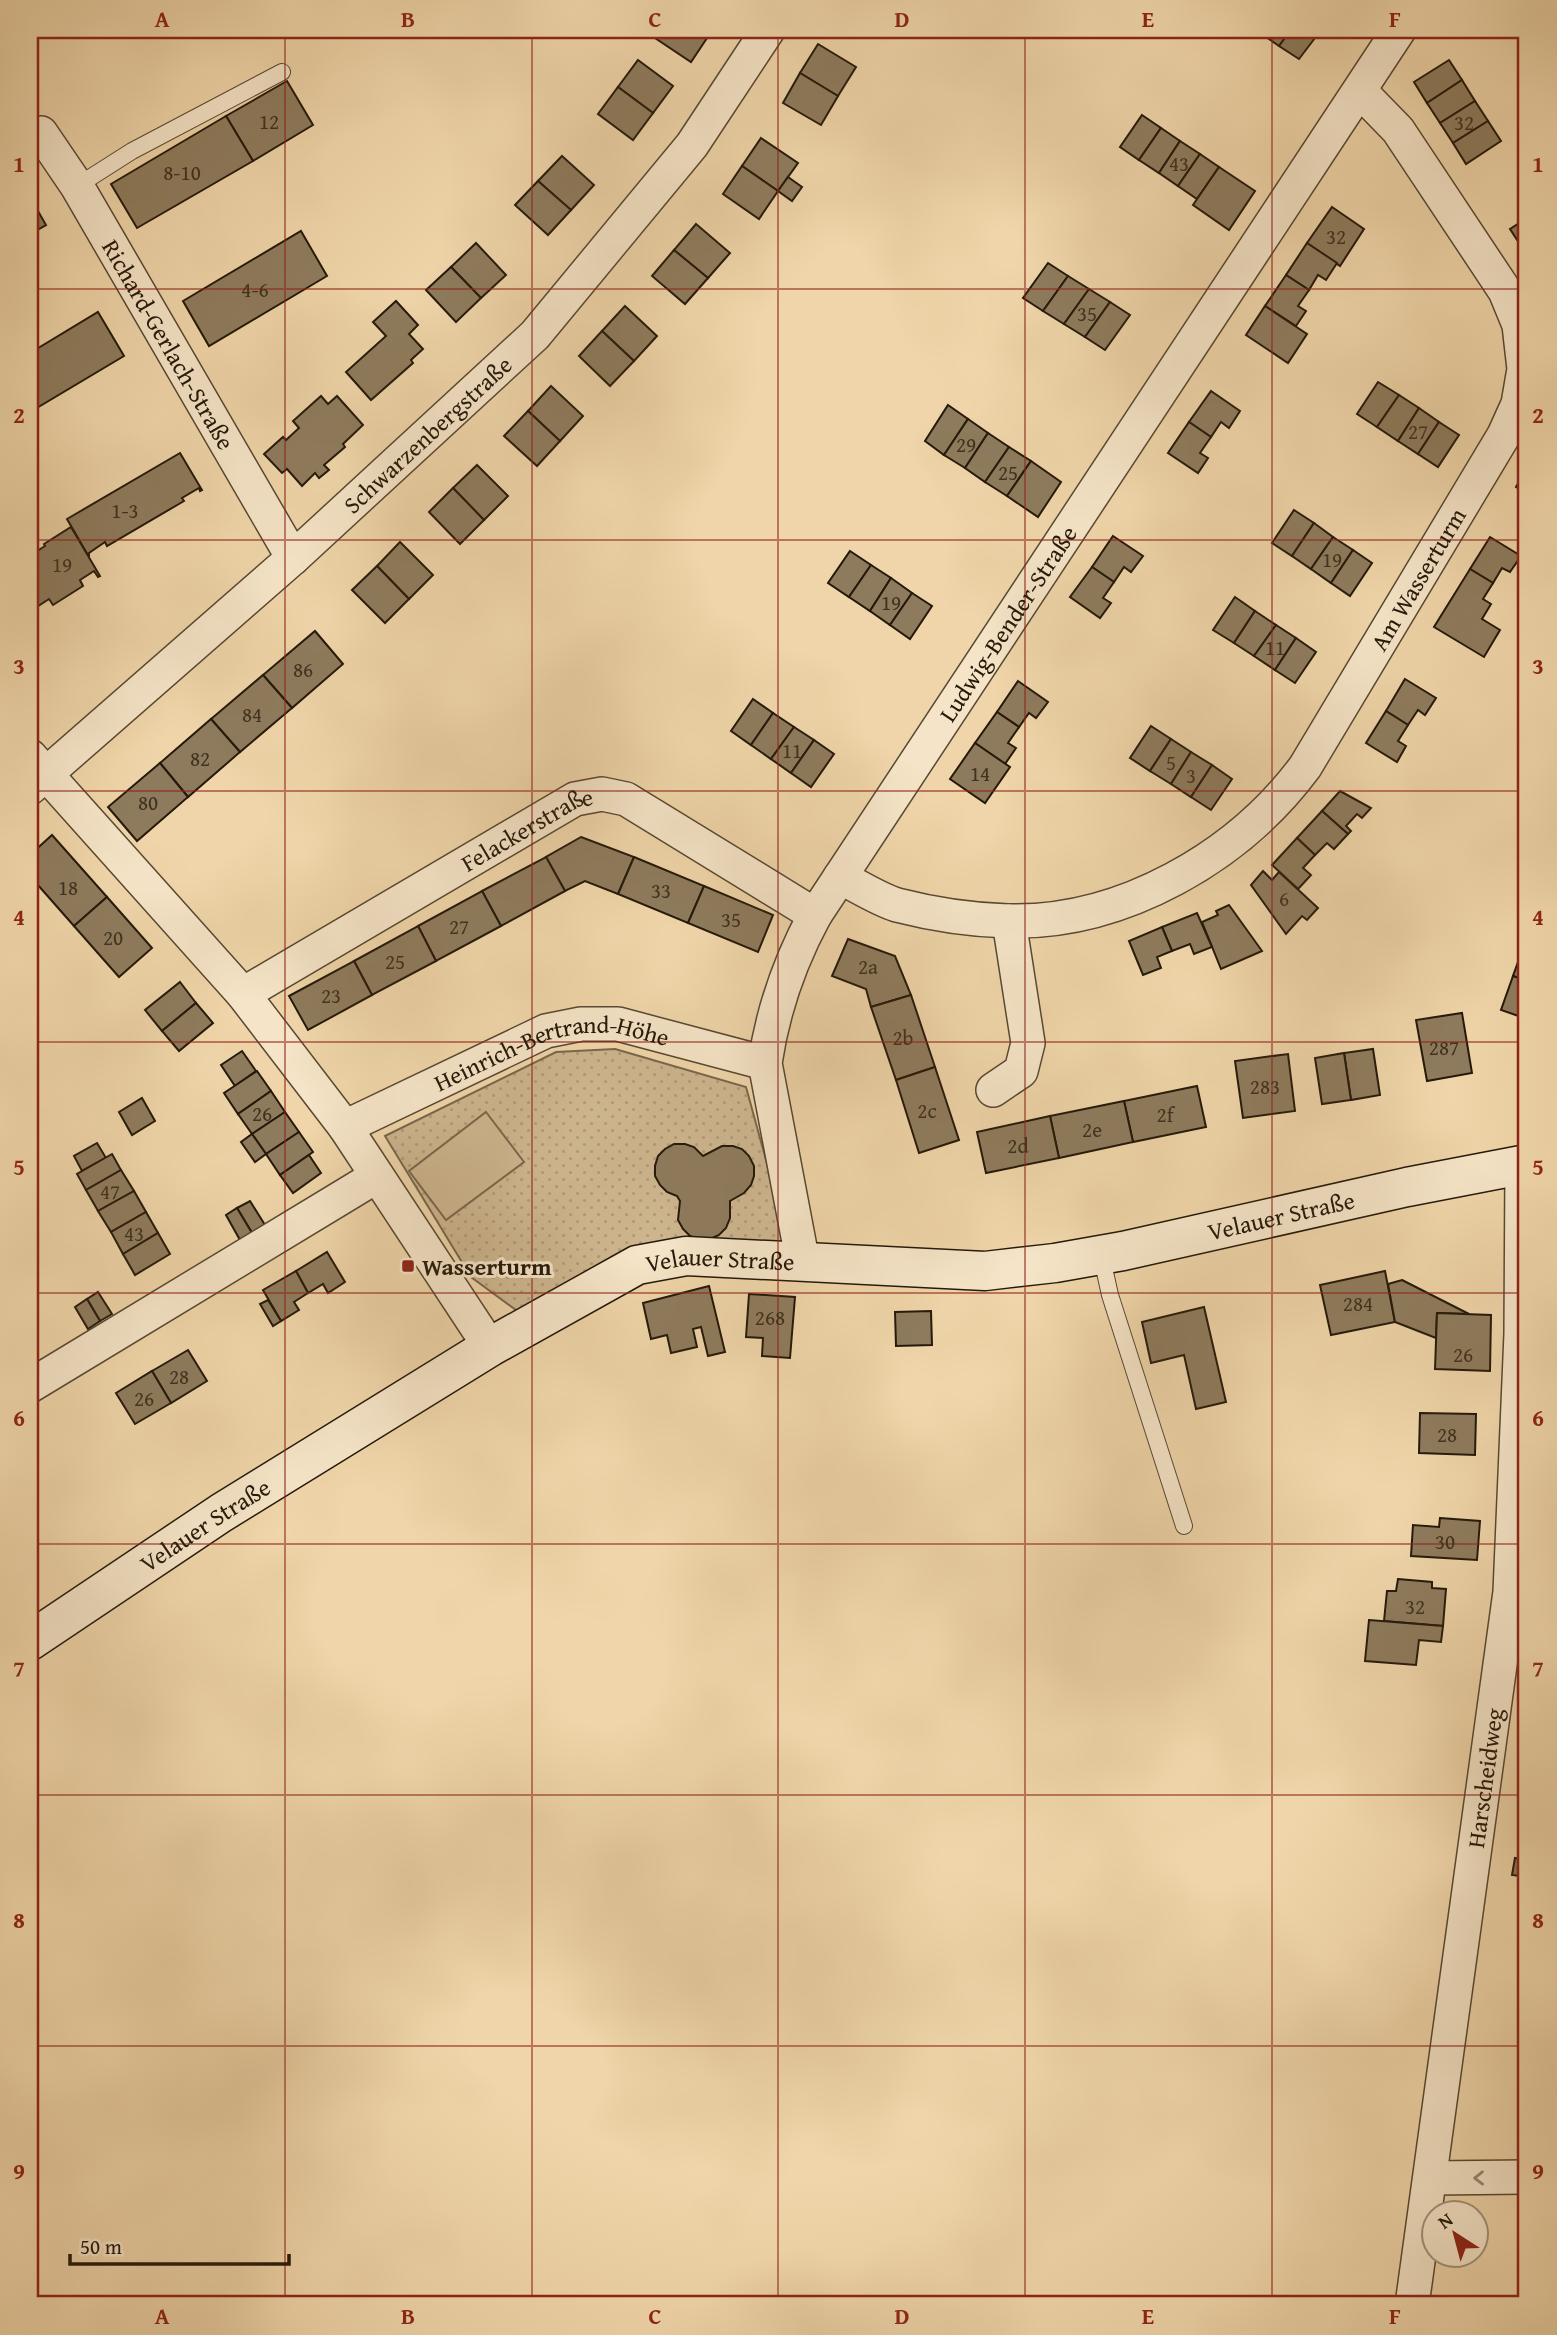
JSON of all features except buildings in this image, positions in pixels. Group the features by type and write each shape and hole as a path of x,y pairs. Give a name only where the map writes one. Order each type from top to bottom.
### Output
{"main road":[{"name":"Velauer Straße","path":"30,1641 221,1513 489,1348 623,1272 649,1262 686,1256 985,1271 1055,1263 1101,1254 1407,1187 1519,1166"}],"street":[{"name":"Schwarzenbergstraße","path":"35,773 293,558 536,335 692,145 768,30"},
{"name":"Ludwig-Bender-Straße","path":"803,1263 765,1063 770,1031 793,957 815,915 1399,30"},
{"name":"Am Wasserturm","path":"840,877 894,904 937,913 1009,921 1063,916 1110,906 1166,883 1213,856 1287,791 1305,767 1504,435 1518,404 1524,369 1519,325 1505,291 1398,130 1360,91"},
{"name":"Richard-Gerlach-Straße","path":"41,133 77,186 293,558"},
{"path":"35,773 243,994 345,1127 489,1348"},
{"name":"Felackerstraße","path":"243,994 575,799 602,794 626,799 815,915"},
{"path":"993,1090 1021,1072 1028,1044 1009,921"},
{"name":"Heinrich-Bertrand-Höhe","path":"345,1127 547,1031 581,1024 618,1024 765,1063"},
{"name":"Harscheidweg","path":"1412,2305 1519,1591 1519,1166"},
{"path":"30,1386 377,1176"},
{"path":"1431,2178 1527,2177"}],"lane":[{"path":"77,186 132,151 282,72"},
{"path":"1101,1254 1110,1295 1185,1525"}],"shaded area":[{"path":"615,1049 746,1087 789,1244 520,1313 471,1277 385,1136 556,1052"},
{"path":"486,1112 524,1162 446,1220 409,1171"}],"place":[{"name":"Wasserturm","path":"408,1266"}]}
